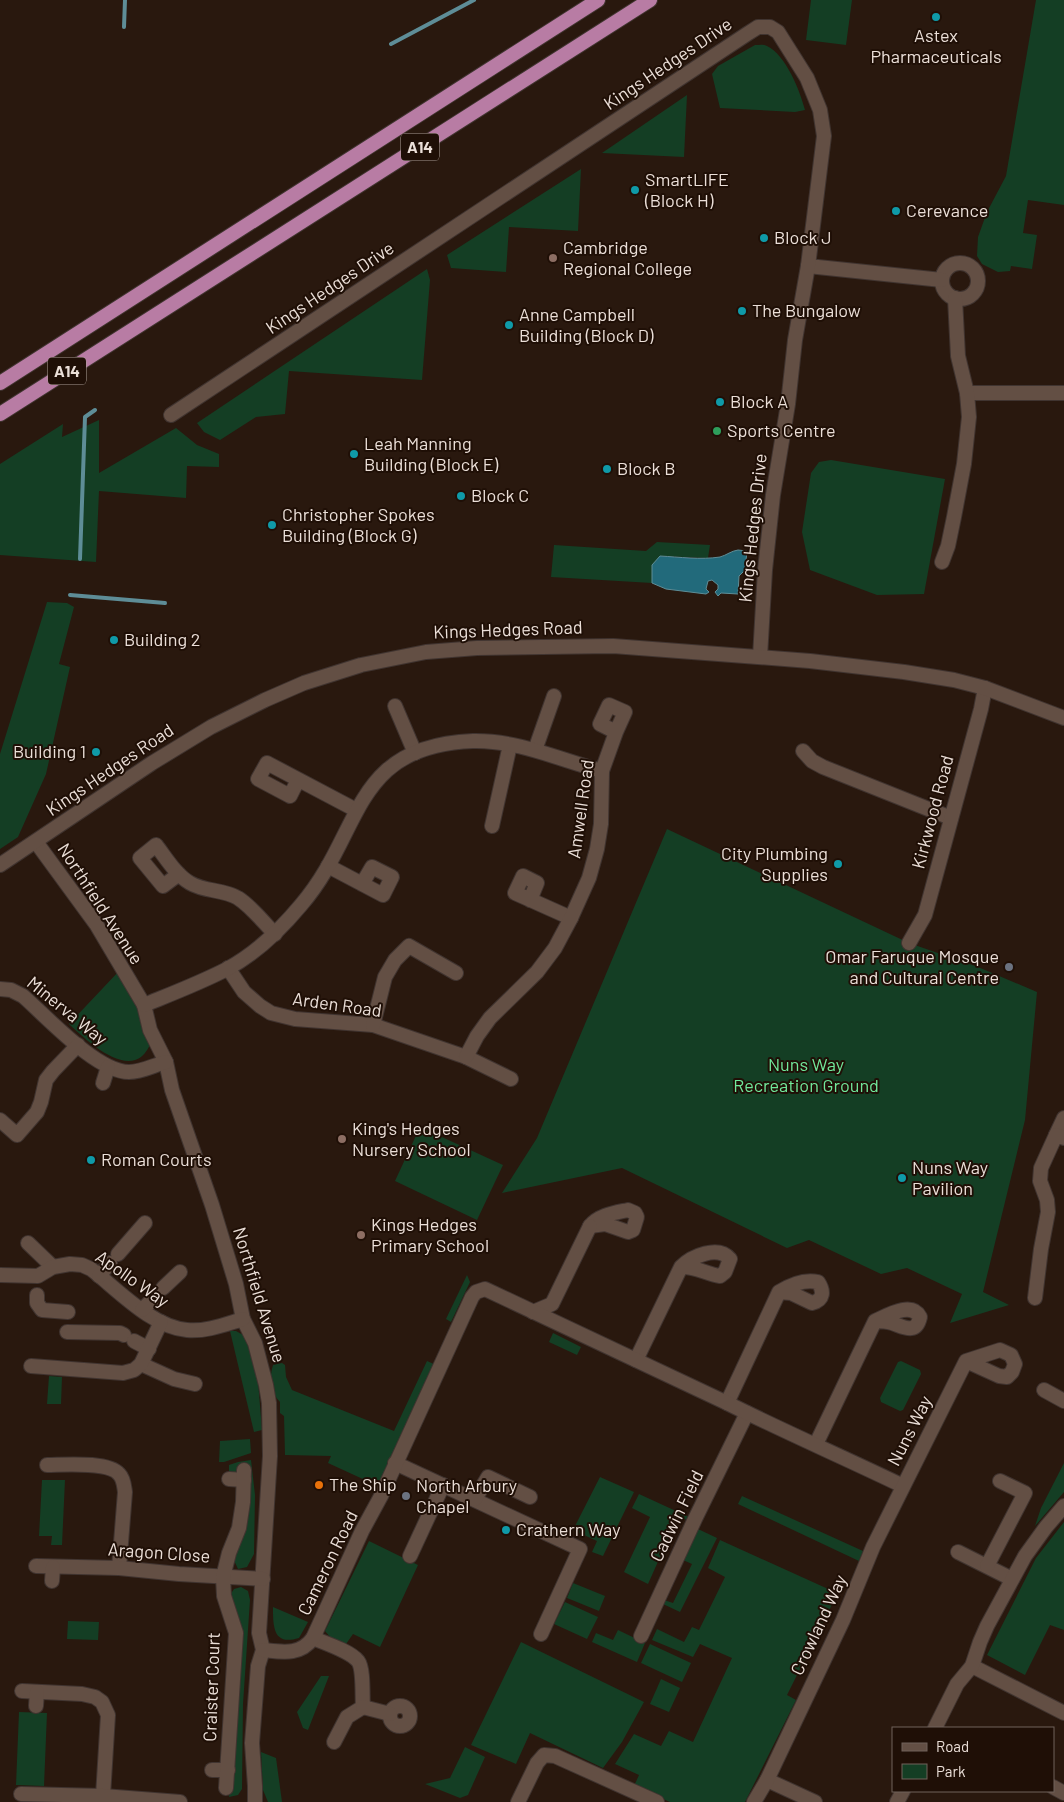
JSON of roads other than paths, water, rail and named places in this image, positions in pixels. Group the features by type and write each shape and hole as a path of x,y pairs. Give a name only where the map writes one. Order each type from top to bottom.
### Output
{"highway":[{"name":"A14","path":"0,383 598,0"},
{"name":"A14","path":"0,414 650,0"}],"street":[{"name":"Kings Hedges Drive","path":"172,415 758,27 770,26 778,32 807,78 820,110 824,136 808,266 795,340 788,404 773,495 760,656"},
{"path":"957,263 968,264 976,271 979,280 975,291 966,298 955,298 946,291 942,280 947,269 957,263"},
{"path":"808,266 942,280"},
{"path":"942,562 949,539 964,464 969,417 967,392 958,356 955,298"},
{"path":"967,392 1064,392"},
{"name":"Kings Hedges Road","path":"0,865 152,763 211,727 265,700 304,683 361,665 426,652 477,648 592,646 760,656 904,672 954,680 985,688 1064,718"},
{"name":"Kirkwood Road","path":"909,943 925,915 981,710 985,688"},
{"path":"535,750 554,696"},
{"path":"395,706 415,753"},
{"name":"Amwell Road","path":"466,1057 477,1036 490,1018 537,972 556,948 571,918 589,878 597,849 601,824 602,771 616,732"},
{"path":"144,1005 228,968 275,934 302,904 328,866 369,788 384,772 400,760 441,745 492,742 535,750 602,771"},
{"path":"492,826 510,745"},
{"path":"802,751 812,761 823,767 951,818"},
{"path":"298,780 356,810"},
{"name":"Northfield Avenue","path":"36,842 96,924 144,1005 150,1030 166,1062 172,1090 212,1205 236,1284 244,1318 255,1343 266,1385 269,1403 270,1456 259,1633 263,1650 258,1666 252,1743 255,1786 254,1802"},
{"path":"328,866 362,884"},
{"path":"179,874 190,883 227,893 239,899 275,934"},
{"path":"530,900 571,918"},
{"path":"373,1026 385,977 395,960 409,946 456,973"},
{"name":"Arden Road","path":"228,968 244,992 271,1013 296,1019 373,1026 466,1057 511,1079"},
{"name":"Minerva Way","path":"0,989 11,990 23,996 94,1060 119,1072 131,1072 166,1062"},
{"path":"0,1120 17,1135 36,1112 41,1102 46,1080 78,1045"},
{"path":"103,1083 108,1067"},
{"path":"1035,1298 1048,1212 1047,1200 1040,1181 1041,1168 1048,1153 1060,1137 1064,1118"},
{"path":"99,1276 145,1223"},
{"path":"533,1312 552,1304 590,1226"},
{"path":"28,1243 53,1267"},
{"name":"Apollo Way","path":"38,1284 53,1267 70,1264 82,1265 142,1310 174,1328 201,1330 244,1318"},
{"path":"636,1360 681,1267"},
{"path":"142,1310 180,1272"},
{"path":"0,1275 38,1284 37,1303 42,1310 68,1312"},
{"name":"Nuns Way","path":"476,1292 485,1289 903,1486 966,1361"},
{"name":"Cameron Road","path":"263,1650 290,1652 299,1650 308,1645 313,1638 476,1292"},
{"path":"728,1403 779,1292"},
{"path":"816,1444 875,1321"},
{"path":"31,1366 123,1373 134,1370 141,1364 161,1322"},
{"path":"67,1332 120,1333 148,1349"},
{"path":"141,1364 174,1379 195,1384"},
{"path":"1044,1390 1064,1401"},
{"name":"Cadwin Field","path":"641,1636 695,1518 747,1413"},
{"path":"395,1463 580,1549 542,1634"},
{"path":"51,1469 102,1466 119,1474 125,1492 119,1568"},
{"path":"223,1577 229,1553 239,1528 244,1475 229,1479"},
{"path":"476,1499 488,1476 530,1497"},
{"path":"987,1566 1025,1493 1000,1481"},
{"path":"410,1556 443,1485"},
{"name":"Crowland Way","path":"754,1802 767,1780 843,1620 874,1547 903,1486"},
{"path":"935,1727 957,1684 972,1666 987,1626 1024,1556 1064,1506"},
{"path":"958,1552 1012,1579"},
{"name":"Aragon Close","path":"36,1566 119,1568 263,1579"},
{"path":"52,1581 53,1567"},
{"name":"Craister Court","path":"223,1577 224,1596 236,1633 226,1788"},
{"path":"313,1638 349,1654 358,1661 361,1670 363,1707"},
{"path":"972,1666 1064,1713"},
{"path":"22,1691 37,1699 82,1694 95,1697 106,1708 108,1715 103,1796"},
{"path":"334,1742 347,1717 363,1707 390,1714"},
{"path":"518,1802 537,1763 544,1755 555,1756 657,1802"},
{"path":"212,1770 228,1770"},
{"path":"767,1780 815,1802"},
{"path":"29,1797 103,1796 180,1802"}],"water":[{"path":"738,550 747,551 745,570 739,576 738,594 721,593 718,596 715,592 718,589 718,585 712,580 708,581 706,589 709,592 706,594 666,589 652,583 652,565 660,556 713,558"}],"waterway":[{"path":"124,27 125,0"},
{"path":"391,44 474,0"},
{"path":"80,559 85,417 95,410"},
{"path":"70,595 165,603"}],"place":[{"name":"Astex Pharmaceuticals","path":"936,17"},
{"name":"SmartLIFE (Block H)","path":"635,190"},
{"name":"Cerevance","path":"896,211"},
{"name":"Block J","path":"764,238"},
{"name":"Cambridge Regional College","path":"553,258"},
{"name":"The Bungalow","path":"742,311"},
{"name":"Anne Campbell Building (Block D)","path":"509,325"},
{"name":"Block A","path":"720,402"},
{"name":"Sports Centre","path":"717,431"},
{"name":"Leah Manning Building (Block E)","path":"354,454"},
{"name":"Block B","path":"607,469"},
{"name":"Block C","path":"461,496"},
{"name":"Christopher Spokes Building (Block G)","path":"272,525"},
{"name":"Building 2","path":"114,640"},
{"name":"Building 1","path":"96,752"},
{"name":"City Plumbing Supplies","path":"838,864"},
{"name":"Omar Faruque Mosque and Cultural Centre","path":"1009,967"},
{"name":"King's Hedges Nursery School","path":"342,1139"},
{"name":"Roman Courts","path":"91,1160"},
{"name":"Nuns Way Pavilion","path":"902,1178"},
{"name":"Kings Hedges Primary School","path":"361,1235"},
{"name":"The Ship","path":"319,1485"},
{"name":"North Arbury Chapel","path":"406,1496"},
{"name":"Crathern Way","path":"506,1530"}],"park label":[{"name":"Nuns Way Recreation Ground","path":"806,1075"}]}
